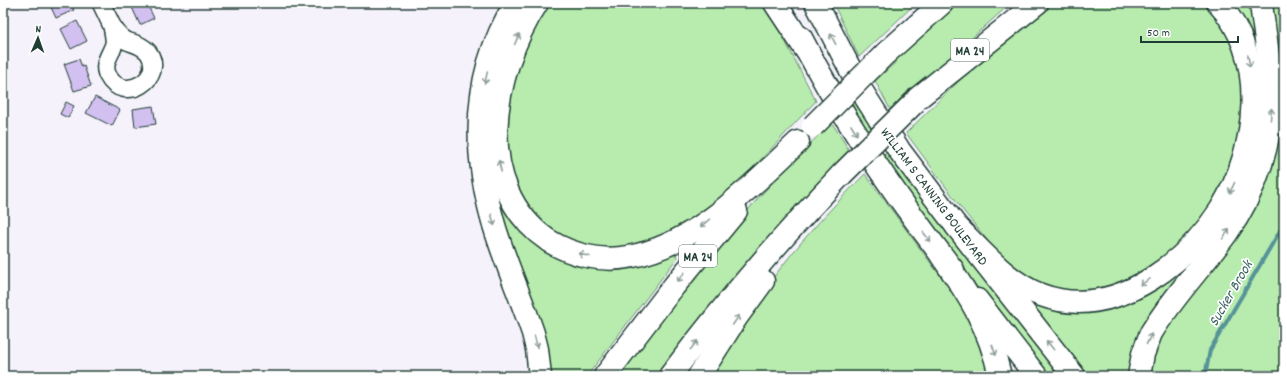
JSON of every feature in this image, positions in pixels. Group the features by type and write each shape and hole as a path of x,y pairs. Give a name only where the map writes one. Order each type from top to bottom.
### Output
{"main road":[{"path":"516,3 500,34 485,80 480,105 479,147 486,197 495,227 534,333 538,349 540,376"},
{"path":"537,3 518,37 505,73 498,108 497,150 503,179 514,205 530,225 553,243 581,255 612,259 641,254 667,246 699,228 752,185 798,142"},
{"path":"775,3 810,56"},
{"name":"WILLIAM S CANNING BOULEVARD","path":"784,3 810,56 872,159 912,217 1036,376"},
{"name":"WILLIAM S CANNING BOULEVARD","path":"816,3 850,70 873,111 914,171 1074,376"},
{"path":"892,48 931,3"},
{"name":"MA 24","path":"605,376 645,322 706,247 798,142 892,48 942,3"},
{"name":"MA 24","path":"670,376 749,277 839,178 916,100 1023,3"},
{"path":"916,100 1037,3"},
{"path":"957,227 1003,271 1020,284 1042,295 1066,301 1092,302 1118,295 1142,284 1180,257 1203,233 1227,198 1240,167 1251,121 1252,88 1248,57 1237,27 1218,3"},
{"path":"1139,376 1143,354 1151,333 1236,219 1258,174 1267,140 1271,105 1270,70 1260,3"},
{"path":"699,376 746,304 839,178"},
{"path":"941,255 972,299 981,316 996,357 1000,376"}],"street":[{"path":"101,3 112,26"}],"green space":[{"path":"548,3 767,3 769,10 816,101 736,185 713,205 666,237 641,246 610,250 578,244 553,231 531,211 515,188 510,169 507,123 508,103 511,88 526,43"},
{"path":"833,3 916,3 859,57"},
{"path":"955,3 1011,3 918,86 909,90 890,109 875,81 895,63 895,58"},
{"path":"1050,3 1209,3 1240,50 1245,116 1225,187 1189,239 1124,285 1079,295 1040,287 993,250 993,247 965,213 906,133 994,49 1031,17"},
{"path":"1229,3 1254,3 1261,52 1256,53"},
{"path":"1268,3 1284,3 1284,376 1147,376 1159,334 1215,263"},
{"path":"857,98 874,126 867,133 850,105"},
{"path":"832,123 849,150 835,164 659,376 616,376 746,213 773,182"},
{"path":"890,149 1064,376 1046,376 951,253 882,157"},
{"path":"865,174 964,308 993,376 711,376 752,308 777,272 820,221"},
{"path":"498,186 554,251 675,251 677,258 587,376 548,376 495,204"},
{"path":"1201,247 1133,376 1089,376 1032,305 1036,300 1072,309"}],"building":[{"path":"49,3 70,3 74,10 56,18"},
{"path":"130,3 150,3 152,6 149,8 154,18 140,25"},
{"path":"77,21 87,41 71,49 61,29"},
{"path":"79,59 82,67 84,66 91,86 74,91 64,64"},
{"path":"95,97 120,110 112,126 86,113"},
{"path":"66,102 74,106 68,118 60,114"},
{"path":"153,106 156,124 135,127 133,109"}],"waterway":[{"name":"Sucker Brook","path":"1205,376 1210,350 1284,224"}]}
